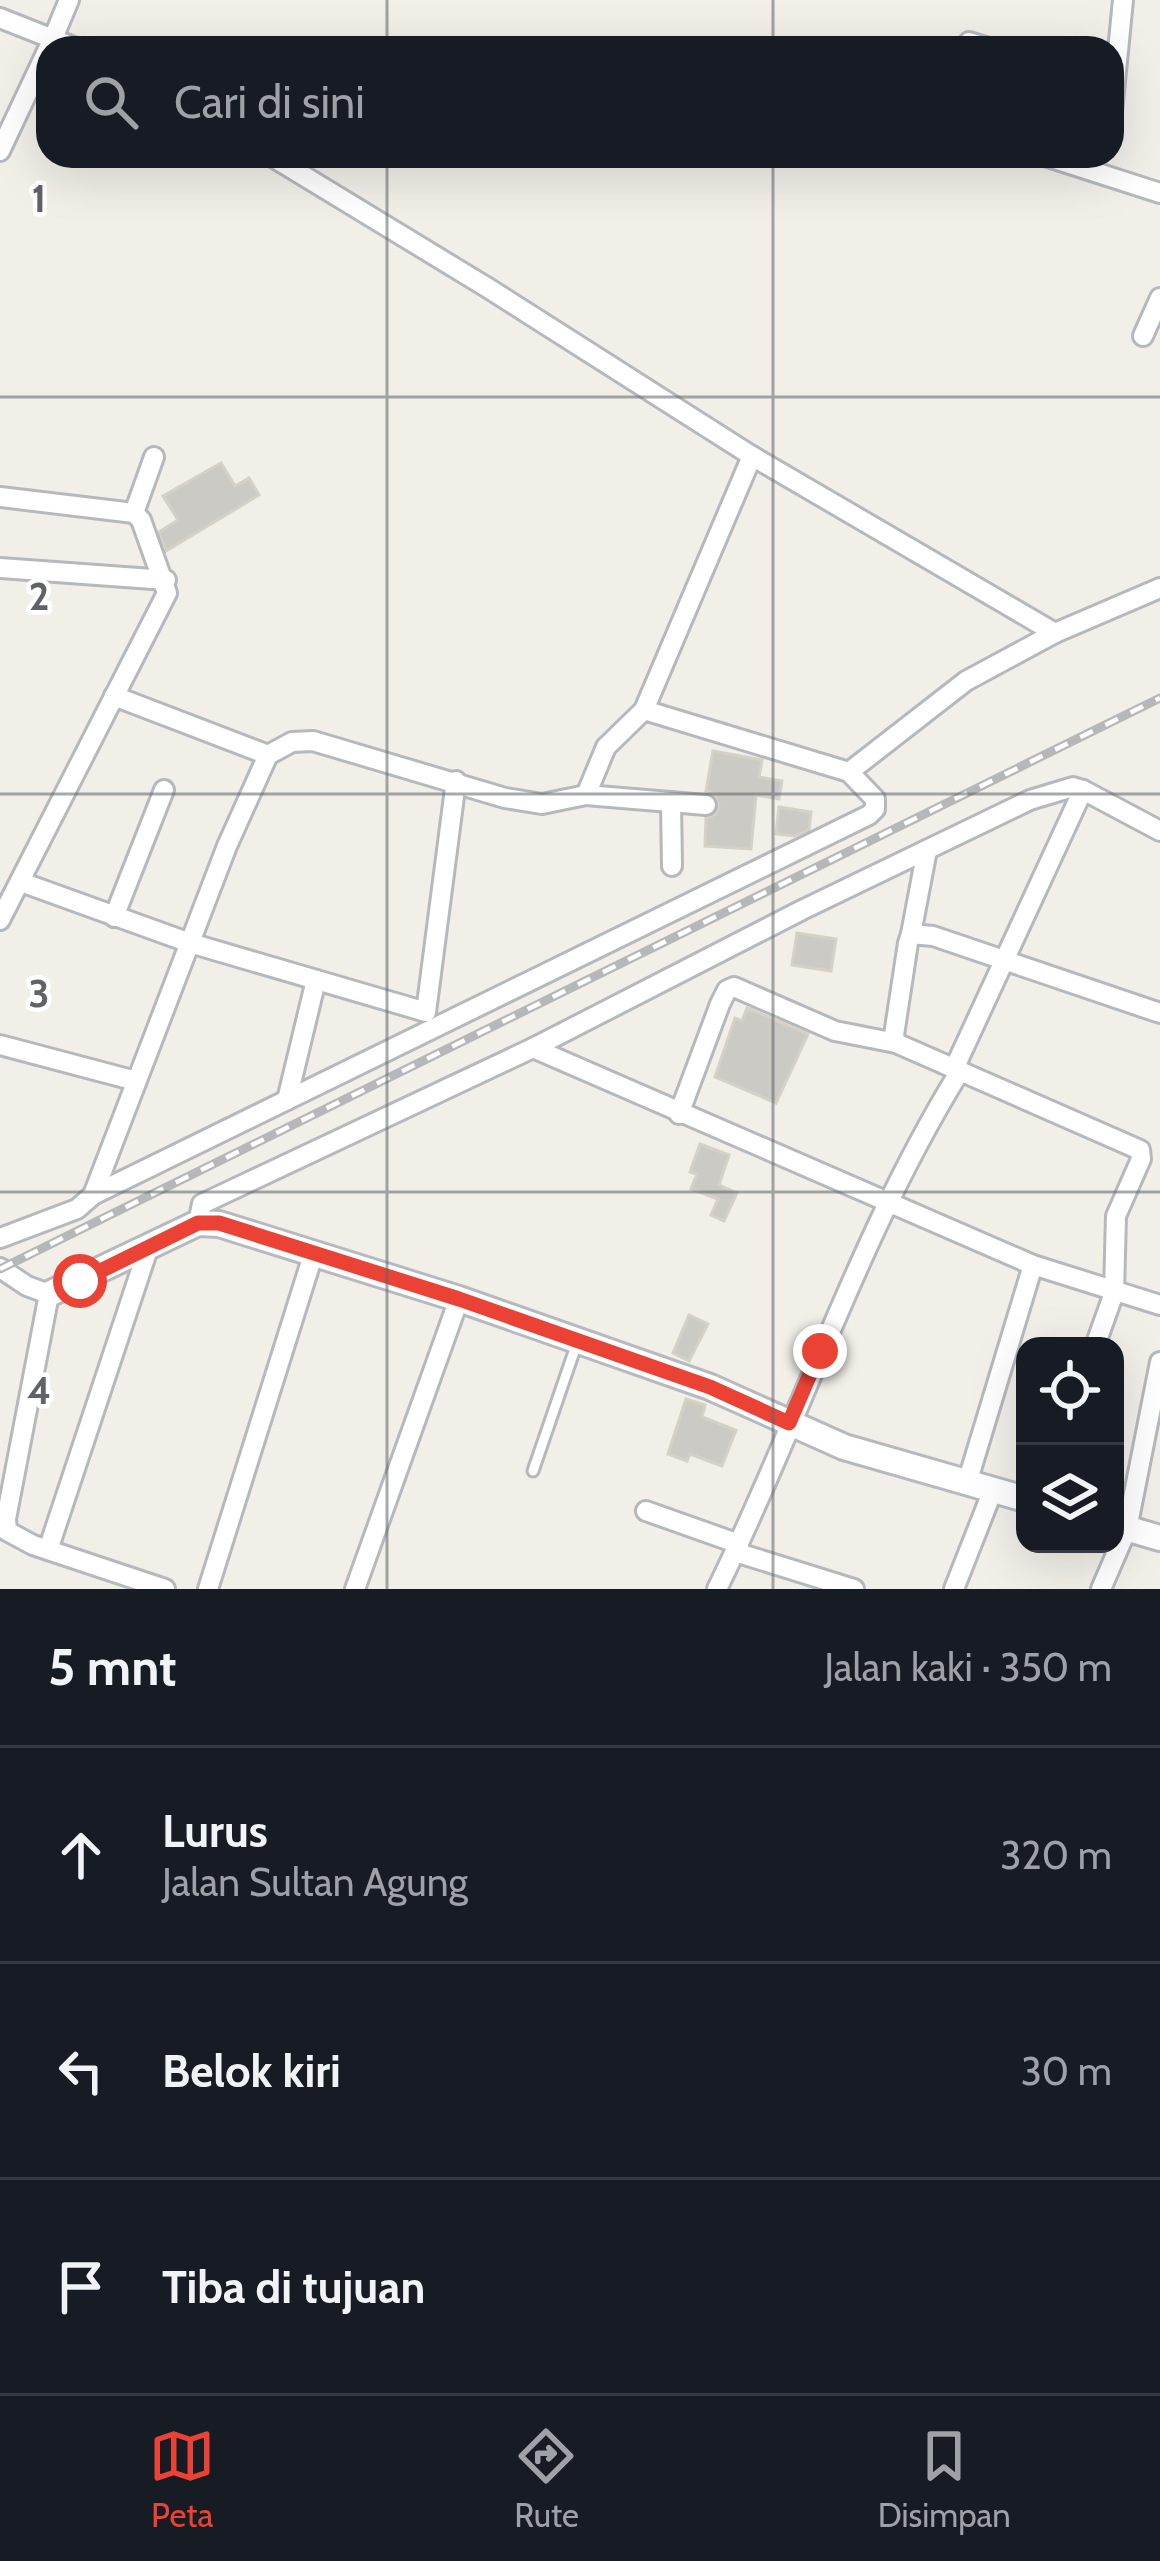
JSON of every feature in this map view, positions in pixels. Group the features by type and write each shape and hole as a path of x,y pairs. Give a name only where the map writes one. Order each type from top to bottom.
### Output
{"street":[{"path":"54,36 69,0"},
{"path":"1119,36 1123,0"},
{"path":"0,18 36,37"},
{"path":"0,151 36,75"},
{"path":"291,168 752,456 1054,633"},
{"path":"1108,168 1160,193"},
{"path":"1143,336 1160,298"},
{"path":"586,796 606,747 644,710 752,456"},
{"path":"134,513 154,457"},
{"path":"0,497 134,513 166,580 166,598 0,920"},
{"path":"0,568 166,580"},
{"path":"849,772 967,681 1054,633 1160,588"},
{"path":"114,696 268,755"},
{"path":"0,1238 76,1208 93,1195 875,809 875,800 849,772 644,710"},
{"path":"93,1195 268,755 292,742 313,741 506,798 542,804 586,796 706,805"},
{"path":"426,1012 456,782"},
{"path":"198,1223 202,1204 533,1048 1030,800 1073,787 1160,831"},
{"path":"114,916 164,790"},
{"path":"717,1589 922,1131 957,1070 1083,790"},
{"path":"671,802 673,866"},
{"path":"896,1043 927,850"},
{"path":"21,882 190,943 449,1019"},
{"path":"910,934 933,936 1160,1013"},
{"path":"287,1100 316,980"},
{"path":"679,1114 720,1004 734,987 835,1031 896,1043 1139,1150 1141,1160 1115,1222 1114,1293 1098,1337"},
{"path":"0,1045 136,1081"},
{"path":"533,1048 1033,1265 1160,1305"},
{"path":"0,1268 49,1294 198,1223 241,1228 710,1387 844,1447 1016,1496"},
{"path":"48,1550 149,1246"},
{"path":"208,1589 314,1252"},
{"path":"968,1483 1033,1265"},
{"path":"49,1294 7,1531 48,1550 165,1589"},
{"path":"355,1589 459,1299"},
{"path":"1124,1514 1160,1362"},
{"path":"954,1589 993,1490"},
{"path":"646,1511 854,1589"},
{"path":"1124,1528 1160,1538"},
{"path":"1101,1589 1113,1553"}],"lane":[{"path":"532,1471 577,1343"}],"building":[{"path":"221,463 235,486 249,478 259,495 166,551 159,532 178,520 163,496"},
{"path":"713,751 762,760 759,777 782,781 779,799 756,795 751,849 705,846 706,818 716,814 719,805 715,795 706,791"},
{"path":"779,807 811,812 809,830 795,836 776,834"},
{"path":"797,933 836,939 831,971 792,965"},
{"path":"747,1008 808,1034 776,1103 715,1077 735,1018 742,1021"},
{"path":"700,1144 729,1155 719,1185 737,1193 724,1221 711,1215 718,1199 691,1189 697,1174 690,1172"},
{"path":"689,1315 708,1324 689,1361 673,1353"},
{"path":"686,1399 705,1405 702,1417 736,1430 722,1466 690,1454 687,1461 668,1454"}],"railway":[{"path":"0,1269 1160,698"}],"route":[{"path":"80,1281 198,1223 219,1223 459,1299 710,1387 789,1423 820,1351"}]}
